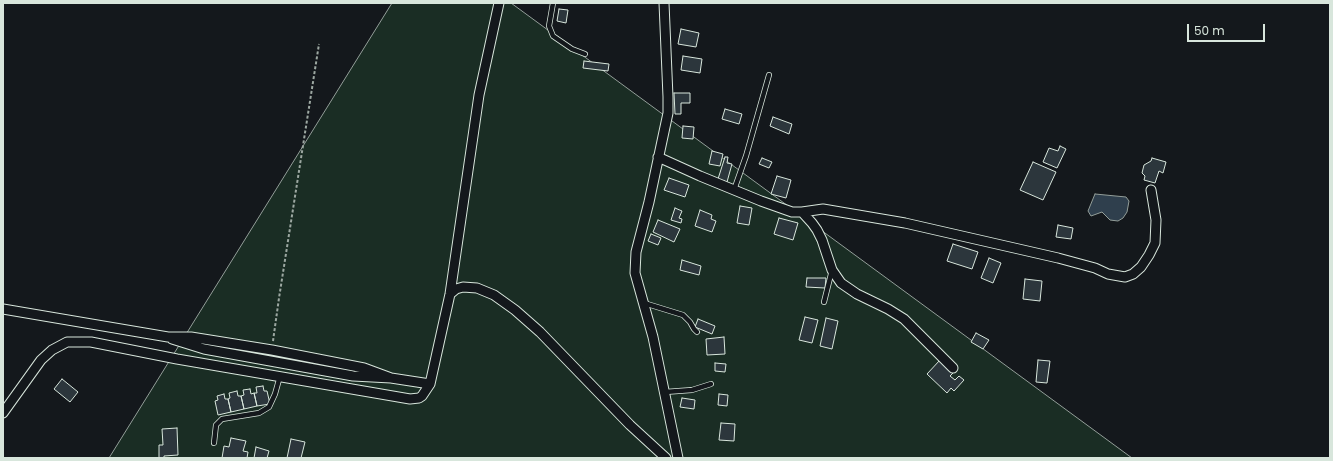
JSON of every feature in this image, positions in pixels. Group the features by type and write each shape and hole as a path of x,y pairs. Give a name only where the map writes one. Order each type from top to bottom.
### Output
{"street":[{"path":"3,412 41,360 52,350 68,342 91,342 177,359 410,399 419,398 422,396 430,384 450,294 479,95 499,3"},
{"path":"664,3 668,113 649,202 636,252 635,273 654,337 678,458"},
{"path":"658,157 700,176 782,209 802,212 823,209 905,223 1058,258 1095,268 1108,274 1125,277 1133,274 1141,267 1155,243 1156,220 1151,190"},
{"path":"802,212 812,223 822,240 832,270 840,283 904,318 953,368"},
{"path":"450,294 463,286 477,288 494,295 515,310 540,332 624,420 666,458"},
{"path":"3,309 168,337 191,337 272,350 364,368 391,378"},
{"path":"168,337 204,349 354,376 391,378 430,384"}],"lane":[{"path":"553,3 550,26 553,36 572,49 585,54"},
{"path":"734,190 746,156 769,75"},
{"path":"824,302 832,270"},
{"path":"644,303 683,315 697,332"},
{"path":"214,443 216,425 222,419 259,413 268,407 275,394 280,376"},
{"path":"665,392 692,390 711,384"}],"path":[{"path":"272,350 319,44"}],"green space":[{"path":"392,3 511,3 1132,458 109,458"}],"water":[{"path":"1095,194 1126,197 1129,201 1127,212 1123,218 1118,221 1110,220 1102,212 1091,216 1088,211"}],"building":[{"path":"559,9 568,10 566,23 557,21"},
{"path":"681,29 699,33 696,47 678,44"},
{"path":"683,56 702,59 700,73 681,70"},
{"path":"584,61 609,64 608,71 583,68"},
{"path":"674,93 690,93 690,103 681,103 681,114 675,114"},
{"path":"725,109 742,114 739,124 722,119"},
{"path":"773,117 792,124 789,134 770,126"},
{"path":"683,126 694,127 693,139 682,138"},
{"path":"1060,146 1066,149 1057,168 1043,162 1049,148 1058,151"},
{"path":"712,151 723,154 720,166 709,164"},
{"path":"725,157 728,157 727,163 732,164 727,182 718,179"},
{"path":"762,158 772,162 769,168 759,164"},
{"path":"1152,158 1166,162 1163,173 1159,171 1155,183 1144,180 1145,176 1142,173 1144,165 1151,161"},
{"path":"1033,162 1056,172 1043,200 1020,190"},
{"path":"777,176 791,180 786,198 771,194"},
{"path":"669,178 689,185 685,197 664,190"},
{"path":"740,206 752,208 749,225 737,223"},
{"path":"675,208 682,211 679,218 682,219 681,223 671,220"},
{"path":"700,210 712,215 711,219 716,221 712,232 695,226"},
{"path":"779,218 798,223 793,240 774,234"},
{"path":"658,220 680,229 674,242 653,232"},
{"path":"1058,225 1073,228 1071,239 1056,237"},
{"path":"651,234 661,238 658,245 648,241"},
{"path":"953,244 978,252 972,269 947,261"},
{"path":"989,258 1001,263 993,283 981,278"},
{"path":"682,260 701,266 699,275 680,270"},
{"path":"807,278 826,278 825,288 806,287"},
{"path":"1025,279 1042,281 1040,301 1023,299"},
{"path":"805,317 818,320 812,343 799,340"},
{"path":"826,318 838,321 832,349 820,346"},
{"path":"698,319 715,326 712,334 695,327"},
{"path":"976,333 989,340 983,349 971,342"},
{"path":"724,337 725,354 707,355 706,339"},
{"path":"940,360 953,373 950,376 955,380 959,376 964,380 954,391 951,388 947,393 927,374"},
{"path":"1038,360 1050,361 1047,383 1036,382"},
{"path":"715,363 726,364 725,372 715,371"},
{"path":"62,379 78,392 70,402 54,389"},
{"path":"263,386 264,391 267,391 270,404 257,406 254,393 257,393 256,387"},
{"path":"250,389 251,394 254,393 257,406 244,409 241,396 244,395 243,390"},
{"path":"237,391 238,396 241,396 244,409 231,412 228,399 230,398 229,393"},
{"path":"224,394 225,399 228,399 231,412 218,415 215,401 218,400 217,396"},
{"path":"719,394 728,395 727,406 718,405"},
{"path":"682,398 695,400 694,409 680,407"},
{"path":"721,423 735,424 734,441 719,440"},
{"path":"177,428 178,455 159,458 159,445 163,445 162,429"},
{"path":"231,438 246,441 243,451 248,452 247,458 222,458 224,446 229,447"},
{"path":"291,439 305,442 301,458 287,458"},
{"path":"256,447 269,451 267,458 254,458"}]}
